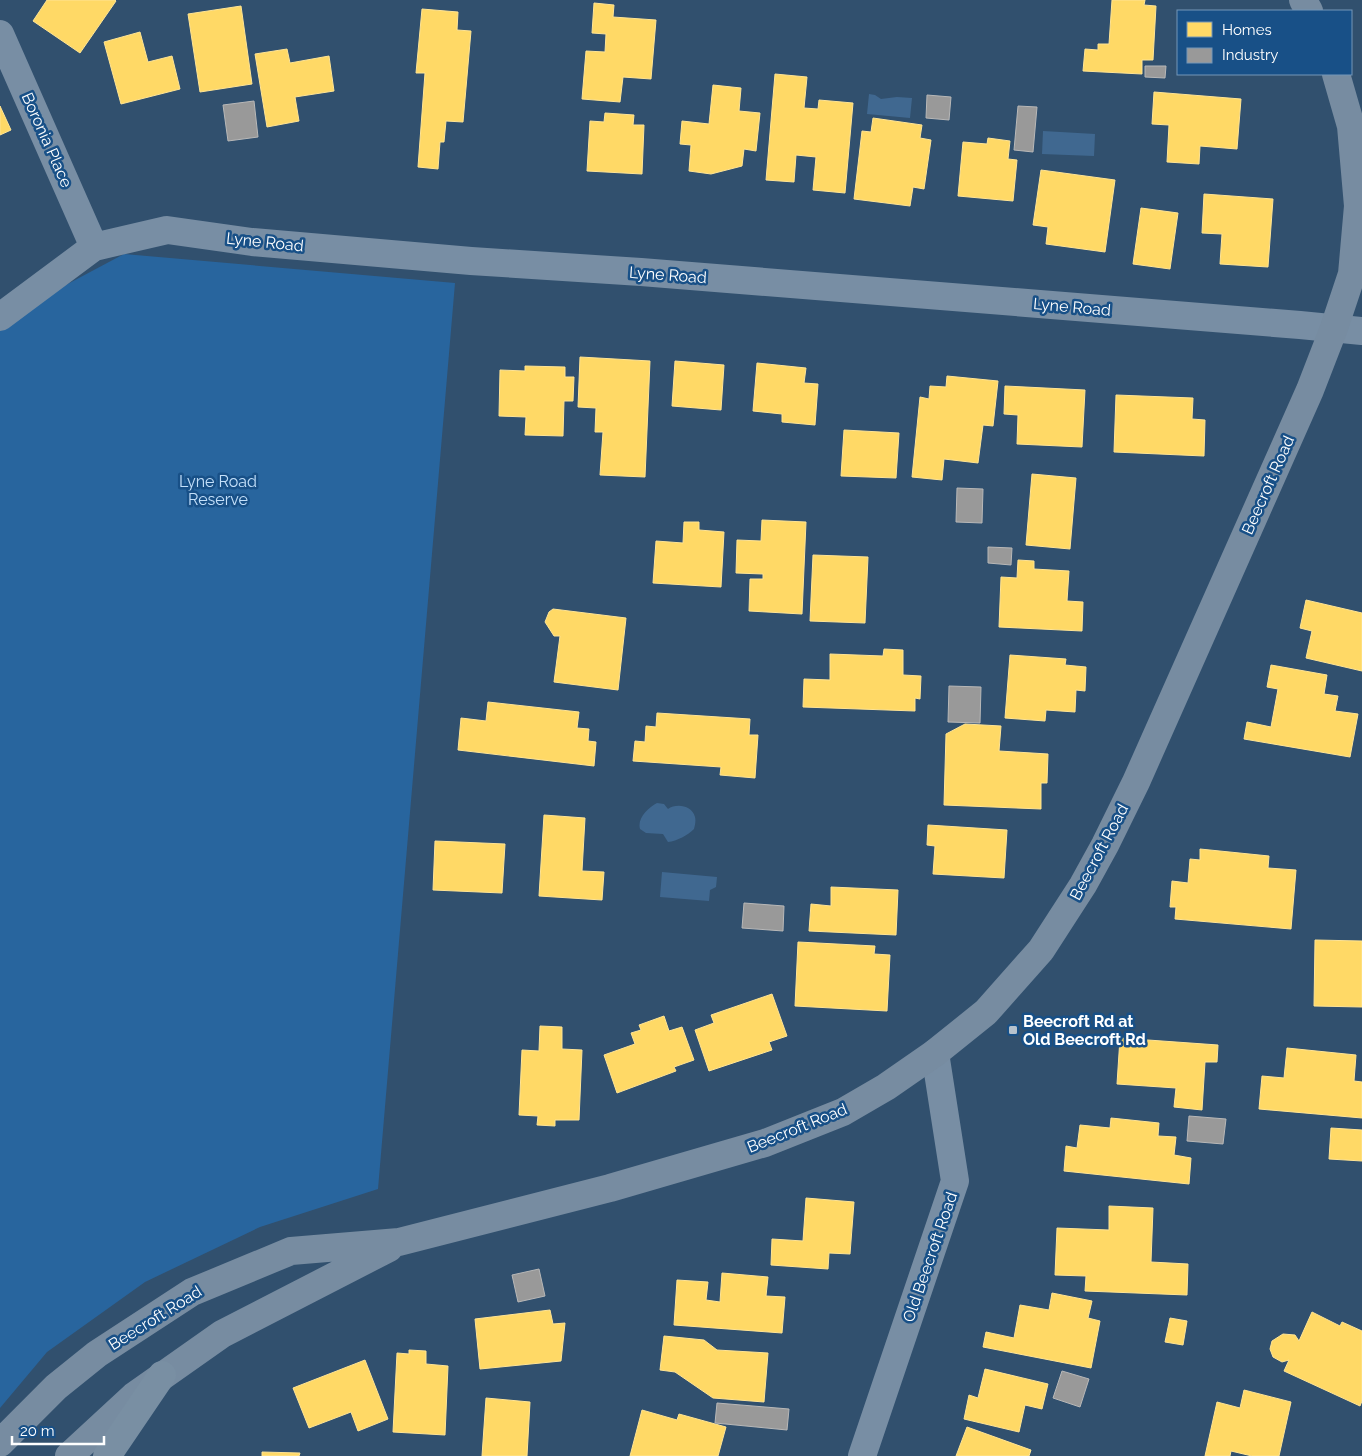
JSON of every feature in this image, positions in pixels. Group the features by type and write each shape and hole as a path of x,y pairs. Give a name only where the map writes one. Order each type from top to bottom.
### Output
{"highway":[{"path":"107,1456 162,1375"}],"main road":[{"name":"Beecroft Road","path":"0,1443 56,1387 97,1354 192,1292 291,1251 400,1242 610,1188 765,1143 843,1112 886,1087 935,1053 986,1012 1041,950 1083,885 1105,845 1140,773 1310,390 1334,328 1352,274 1358,206 1351,126 1336,75"},
{"name":"Beecroft Road","path":"69,1456 134,1396 222,1334 400,1242"}],"street":[{"name":"Boronia Place","path":"0,34 94,247"},
{"name":"Lyne Road","path":"0,317 94,247 167,230 252,242 471,261 651,273 1362,331"},
{"name":"Old Beecroft Road","path":"862,1456 955,1181 935,1053"}],"green space":[{"name":"Lyne Road Reserve","path":"124,254 455,283 378,1189 260,1227 145,1282 47,1352 0,1408 0,320"}],"shaded area":[{"path":"869,94 881,99 912,98 910,118 867,114"},
{"path":"1043,131 1095,134 1094,156 1042,154"},
{"path":"657,803 664,804 668,809 675,806 683,806 691,810 695,819 694,829 682,837 668,842 663,834 646,833 640,829 642,817"},
{"path":"662,872 717,877 716,887 710,890 709,901 660,897"}],"building: Homes":[{"path":"47,0 116,1 80,53 33,21"},
{"path":"1112,0 1145,0 1144,5 1156,6 1153,60 1142,60 1142,74 1083,71 1085,49 1098,50 1098,44 1109,44"},
{"path":"594,3 614,5 613,17 656,20 651,79 623,77 620,102 582,99 586,51 605,52 606,34 592,33"},
{"path":"241,6 252,84 200,92 188,14"},
{"path":"422,9 458,12 457,30 471,31 463,122 446,121 444,142 440,142 438,169 418,167 425,73 416,73"},
{"path":"140,32 148,62 172,56 180,89 121,104 104,42"},
{"path":"287,49 290,63 329,56 334,91 295,97 299,121 267,127 255,54"},
{"path":"775,74 807,77 804,108 818,109 819,100 853,103 845,193 813,190 816,157 796,155 794,182 766,180"},
{"path":"713,85 741,88 739,111 760,113 756,151 744,149 742,166 711,174 689,171 691,145 680,144 682,121 709,124"},
{"path":"1154,92 1241,99 1237,149 1200,146 1199,164 1167,162 1169,125 1152,124"},
{"path":"0,106 11,130 0,135"},
{"path":"605,113 634,115 633,125 644,125 642,174 587,171 590,121 604,122"},
{"path":"873,118 922,125 920,138 931,140 924,189 913,187 910,206 854,199 862,131 871,132"},
{"path":"988,138 1010,141 1008,159 1017,160 1013,201 958,196 963,142 987,144"},
{"path":"1041,170 1115,180 1105,252 1046,244 1048,227 1033,225"},
{"path":"1204,194 1273,199 1268,267 1220,264 1222,234 1202,233"},
{"path":"1141,208 1178,213 1170,269 1133,264"},
{"path":"580,357 650,361 645,477 600,475 603,432 595,432 596,408 578,407"},
{"path":"675,361 724,365 721,410 672,406"},
{"path":"757,363 806,368 804,383 818,384 815,425 782,422 782,414 753,411"},
{"path":"525,366 565,367 565,377 574,377 573,401 564,401 563,436 525,435 526,417 499,416 500,370 525,371"},
{"path":"947,376 998,381 993,426 983,425 978,463 944,459 942,480 912,477 920,397 929,399 930,386 946,387"},
{"path":"1005,386 1085,390 1082,447 1017,444 1018,415 1004,414"},
{"path":"1116,395 1193,398 1192,419 1205,420 1204,456 1114,452"},
{"path":"844,430 899,433 896,478 841,476"},
{"path":"1032,474 1076,478 1070,549 1026,545"},
{"path":"762,520 806,522 802,614 749,611 750,579 763,579 763,574 736,573 737,540 761,541"},
{"path":"684,522 699,522 699,530 724,532 721,587 653,583 656,541 683,543"},
{"path":"813,555 868,557 865,623 810,621"},
{"path":"1018,560 1034,561 1034,569 1069,571 1067,601 1083,602 1082,631 999,627 1001,577 1017,578"},
{"path":"1306,600 1362,613 1362,671 1306,658 1312,631 1300,628"},
{"path":"553,609 626,618 618,690 554,682 560,636 554,636 545,622 549,612"},
{"path":"884,649 903,650 903,675 921,676 920,699 915,698 915,711 803,707 804,679 830,680 830,654 883,656"},
{"path":"1010,655 1066,659 1065,665 1086,667 1085,691 1076,690 1075,712 1046,710 1045,721 1005,718"},
{"path":"1271,665 1327,675 1324,694 1338,696 1335,711 1358,714 1350,757 1244,739 1247,722 1271,727 1278,689 1267,687"},
{"path":"488,702 579,712 577,728 589,729 588,741 596,742 594,766 458,750 461,718 486,721"},
{"path":"657,713 750,719 749,735 758,735 755,778 720,775 721,767 633,761 635,741 645,742 646,726 656,727"},
{"path":"965,724 1001,726 999,751 1048,754 1047,783 1041,783 1041,809 944,805 946,734"},
{"path":"544,815 585,818 582,871 604,872 602,900 539,896"},
{"path":"928,825 1007,830 1004,878 933,874 935,846 927,845"},
{"path":"435,841 505,844 502,893 433,890"},
{"path":"1200,849 1269,856 1268,868 1296,870 1291,929 1175,919 1176,907 1170,907 1172,881 1188,883 1190,859 1200,860"},
{"path":"831,887 898,890 896,935 809,931 811,904 831,906"},
{"path":"1315,940 1362,941 1362,1007 1314,1006"},
{"path":"798,942 875,946 874,954 890,955 887,1011 795,1006"},
{"path":"772,994 787,1036 769,1042 772,1050 709,1071 695,1030 714,1023 711,1015"},
{"path":"664,1016 669,1031 682,1027 694,1060 674,1067 676,1071 617,1093 604,1055 635,1044 631,1033 641,1030 639,1025"},
{"path":"540,1026 562,1027 562,1049 582,1050 579,1120 555,1120 555,1126 537,1125 538,1116 519,1115 522,1050 539,1051"},
{"path":"1120,1038 1218,1045 1217,1062 1205,1062 1202,1110 1174,1107 1176,1088 1117,1084"},
{"path":"1287,1048 1356,1055 1354,1081 1362,1082 1362,1118 1259,1109 1262,1076 1284,1078"},
{"path":"1111,1118 1159,1123 1158,1136 1176,1137 1174,1155 1191,1158 1189,1184 1064,1171 1066,1146 1077,1148 1080,1125 1110,1128"},
{"path":"1331,1128 1362,1130 1362,1161 1329,1159"},
{"path":"806,1198 854,1202 850,1254 829,1253 828,1269 771,1265 772,1239 803,1241"},
{"path":"1109,1206 1153,1208 1151,1262 1188,1264 1187,1295 1085,1291 1086,1276 1055,1275 1057,1228 1109,1230"},
{"path":"722,1273 768,1277 766,1296 785,1297 782,1333 674,1325 677,1280 708,1282 706,1300 720,1302"},
{"path":"1052,1293 1092,1301 1088,1318 1100,1321 1091,1368 983,1347 986,1332 1014,1338 1020,1305 1049,1310"},
{"path":"550,1310 553,1324 565,1323 561,1361 480,1369 475,1319"},
{"path":"1312,1312 1340,1326 1342,1322 1362,1331 1362,1401 1360,1406 1284,1371 1289,1360 1282,1362 1273,1357 1270,1349 1272,1341 1283,1334 1295,1335 1299,1341"},
{"path":"1170,1318 1187,1321 1183,1345 1165,1342"},
{"path":"664,1336 704,1340 717,1350 768,1353 764,1402 713,1398 675,1372 660,1370"},
{"path":"409,1350 426,1351 426,1364 448,1366 445,1435 393,1432 397,1353 409,1354"},
{"path":"365,1360 388,1419 358,1431 351,1412 309,1428 293,1388"},
{"path":"985,1369 1048,1384 1042,1409 1025,1405 1019,1432 964,1419 969,1395 978,1398"},
{"path":"1244,1390 1291,1402 1279,1456 1252,1456 1231,1451 1230,1456 1205,1456 1217,1402 1240,1408"},
{"path":"486,1398 530,1402 527,1456 482,1456"},
{"path":"642,1410 677,1420 679,1414 726,1427 718,1456 630,1456"},
{"path":"967,1427 1031,1450 1029,1456 956,1456"},
{"path":"262,1452 300,1453 299,1456 262,1456"}],"building: Industry":[{"path":"1145,66 1166,66 1165,78 1145,77"},
{"path":"927,95 951,97 949,120 926,118"},
{"path":"254,101 258,137 228,141 223,105"},
{"path":"1018,106 1037,107 1033,152 1014,150"},
{"path":"957,488 983,489 982,523 956,522"},
{"path":"988,547 1012,548 1011,565 988,563"},
{"path":"949,686 981,687 980,723 948,722"},
{"path":"744,903 784,906 783,931 742,928"},
{"path":"1189,1116 1226,1119 1223,1144 1187,1141"},
{"path":"539,1269 545,1296 518,1302 512,1275"},
{"path":"1062,1371 1089,1379 1080,1407 1053,1398"},
{"path":"717,1403 789,1409 787,1430 715,1423"}],"place":[{"name":"Beecroft Rd at Old Beecroft Rd","path":"1013,1030"}]}
